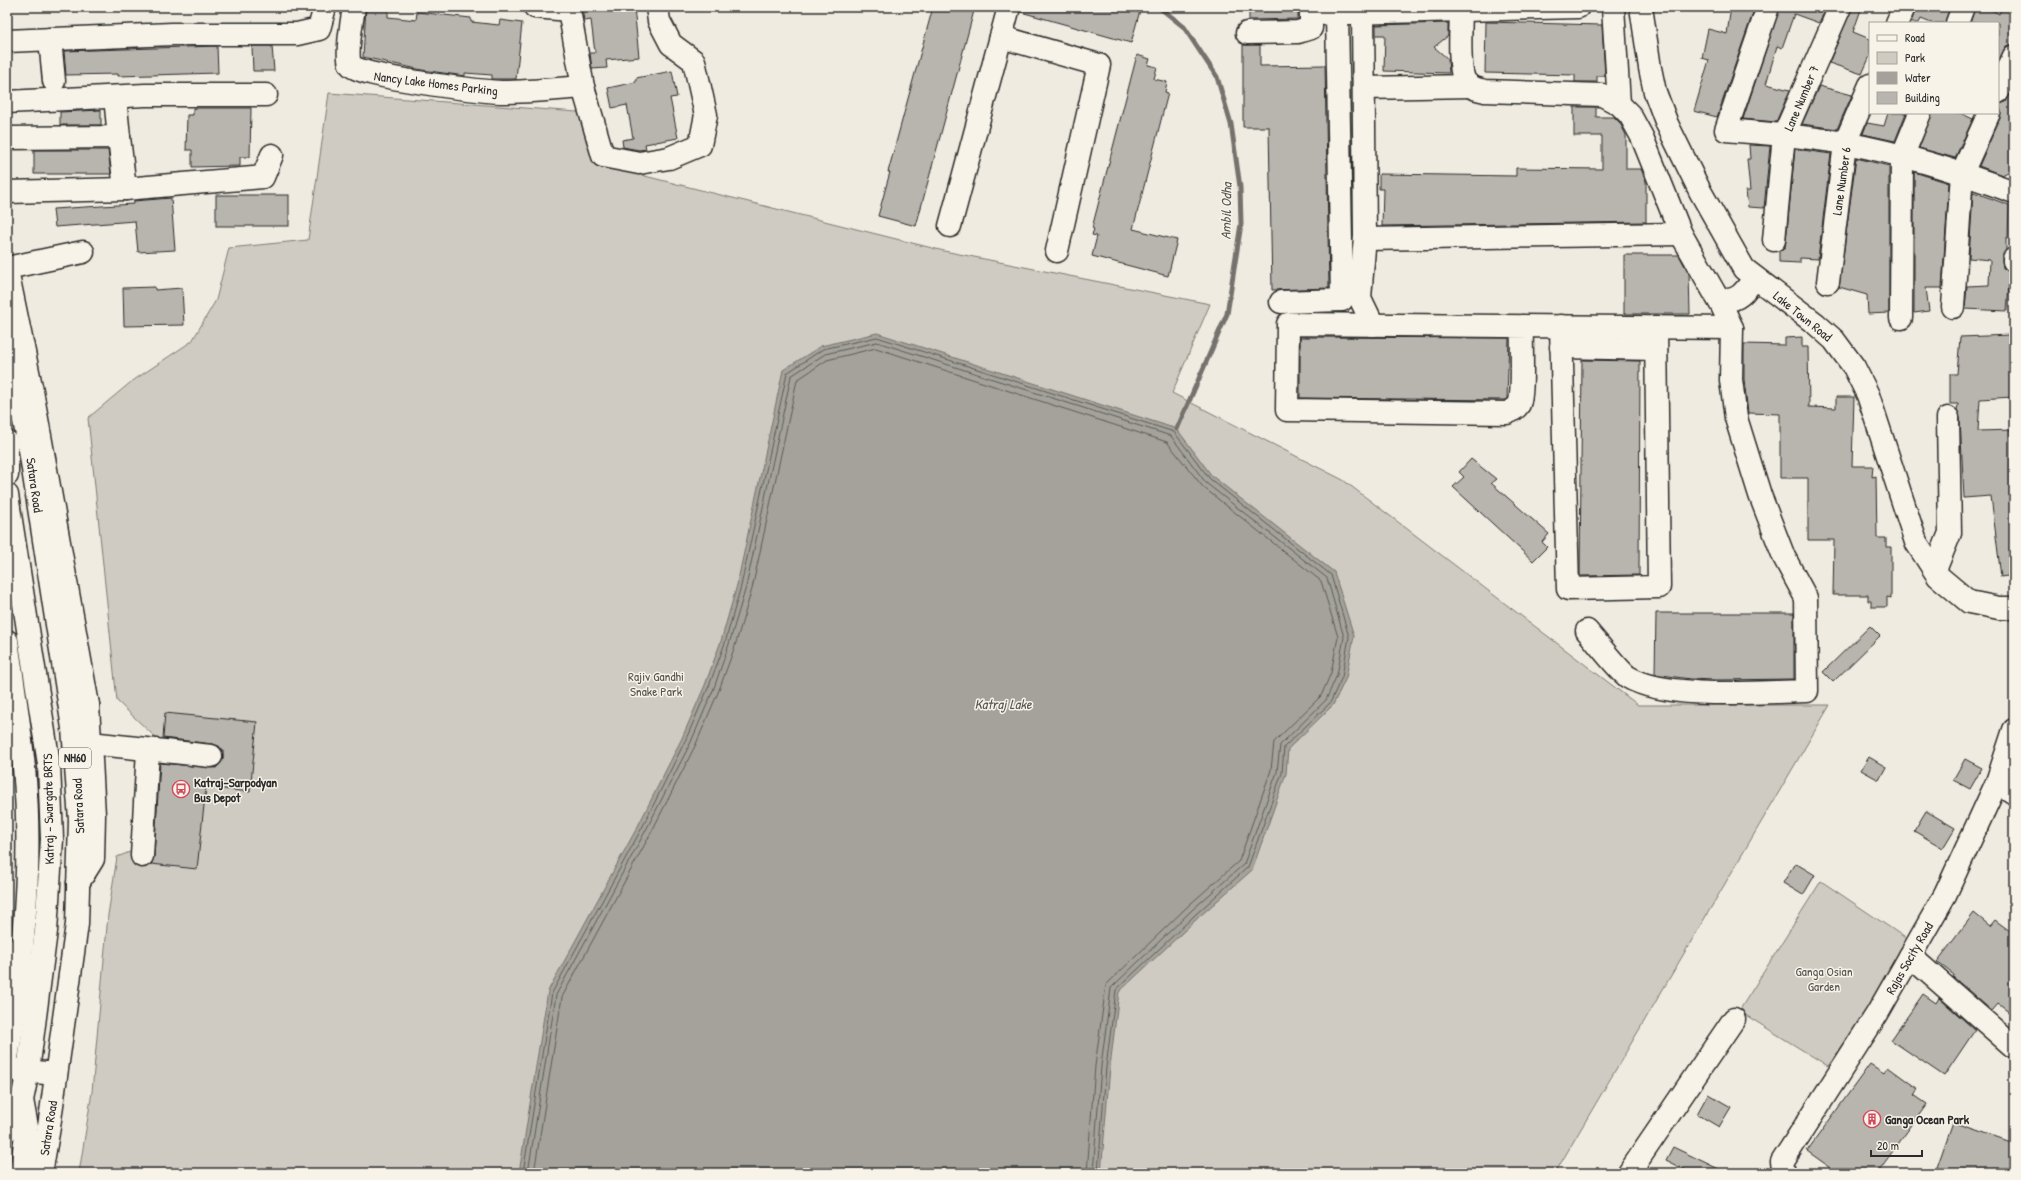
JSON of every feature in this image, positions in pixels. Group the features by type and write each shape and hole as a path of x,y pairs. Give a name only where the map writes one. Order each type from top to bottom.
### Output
{"main road":[{"path":"7,41 172,34 297,34 319,29 325,7"},
{"name":"Nancy Lake Homes Parking","path":"354,7 350,45 350,65 354,70 372,75 404,80 500,92 583,87"},
{"path":"535,7 569,9 583,87 603,156 639,163 668,158 700,144 706,115 694,62 670,44 659,21 657,7"},
{"path":"950,226 1009,7"},
{"path":"1247,33 1298,32 1311,28 1311,10 1337,13 1461,8 1578,7"},
{"path":"1613,7 1619,104"},
{"name":"Lake Town Road","path":"1641,7 1655,92 1667,124 1700,190 1749,273 1816,324 1834,340 1854,367 1868,395 1916,542 1938,576 1969,602 1999,608 2014,608"},
{"path":"1768,7 1726,130 1784,135 1845,143 1962,173 2014,192"},
{"name":"Lane Number 7","path":"1774,240 1784,135 1840,7"},
{"path":"1897,22 1904,7"},
{"path":"1957,22 1963,7"},
{"path":"1461,8 1462,67 1464,80 1471,86"},
{"path":"1363,12 1365,236 1360,298 1373,325"},
{"path":"1281,302 1342,300 1337,13"},
{"path":"1001,37 1099,65 1057,251"},
{"path":"50,39 54,80"},
{"path":"1999,90 2014,56"},
{"path":"1364,88 1471,86 1485,91 1602,95 1619,104 1630,115 1642,137 1681,234 1725,303 1732,328 1731,380 1736,418 1742,440 1760,495 1784,557 1806,598 1807,691 1723,692 1663,690 1628,677 1587,631"},
{"name":"Lane Number 6","path":"1828,282 1845,143 1869,87"},
{"path":"7,102 115,97 266,95"},
{"path":"115,97 125,189"},
{"path":"1901,318 1902,157 1920,114"},
{"path":"1953,308 1962,173 1989,114"},
{"path":"7,138 119,137"},
{"path":"7,192 125,189 263,177 272,155"},
{"path":"1365,236 1366,239 1681,234"},
{"path":"78,883 93,859 94,815 88,705 43,491 32,391 7,269 83,252"},
{"path":"1725,303 1726,290 1749,273"},
{"path":"1522,326 1521,392 1519,404 1515,410 1507,413 1287,410 1288,324 1560,326 1732,328"},
{"path":"1560,326 1568,589 1659,587 1656,327"},
{"name":"Satara Road","path":"7,346 29,443 43,491 73,728 80,820 77,924 41,1173"},
{"path":"1561,347 1656,349"},
{"path":"1935,570 1950,533 1948,418"},
{"path":"7,442 7,475"},
{"name":"Katraj - Swargate BRTS","path":"7,495 50,764 52,839 46,931 32,1044 18,1070 27,1127 21,1173"},
{"path":"7,641 24,768 27,842 24,928 8,1046 32,1044 60,1047"},
{"path":"67,690 88,705"},
{"name":"Rajas Socity Road","path":"1780,1169 1877,1014 2005,788 2014,730"},
{"path":"90,743 211,756"},
{"path":"142,856 148,750"},
{"path":"7,962 22,944"},
{"path":"1910,956 2014,1047"},
{"path":"1630,1173 1734,1019"},
{"path":"18,1070 55,1074"},
{"name":"Katraj - Swargate BRTS","path":"7,1130 8,1124 22,1100"}],"green space":[{"name":"Rajiv Gandhi Snake Park","path":"329,93 590,113 597,164 944,251 1210,304 1172,393 1343,480 1638,705 1830,705 1555,1173 79,1173 92,1092 108,915 117,857 163,839 172,753 117,701 88,418 131,382 192,341 216,300 229,248 308,240"},
{"name":"Ganga Osian Garden","path":"1821,881 1907,939 1872,1005 1828,1066 1739,1011"}],"water":[{"name":"Katraj Lake","path":"877,333 1177,429 1212,476 1334,572 1354,636 1346,678 1333,705 1288,749 1286,774 1252,870 1119,992 1110,1067 1101,1173 519,1173 548,991 639,824 682,738 705,685 721,641 737,585 783,370 821,346"}],"building":[{"path":"366,7 388,9 388,17 416,20 417,12 471,18 471,22 499,25 500,20 522,23 516,79 492,79 492,75 465,73 465,76 422,70 363,57"},
{"path":"582,7 634,7 639,57 606,60 607,68 592,69 590,53 595,53 591,20 584,21"},
{"path":"933,7 975,7 916,226 878,216 890,172 888,172"},
{"path":"1021,7 1141,7 1131,43 1021,12"},
{"path":"1249,7 1298,7 1298,19 1249,20"},
{"path":"1731,7 1755,7 1717,117 1694,111 1709,60 1702,58 1708,29 1727,34"},
{"path":"1780,7 1826,7 1819,23 1794,14 1782,48 1777,46 1766,84 1790,90 1776,122 1743,119"},
{"path":"1852,7 1862,7 1853,32 1869,39 1869,58 1862,74 1829,63"},
{"path":"1916,7 1950,7 1945,22 1928,22 1921,19 1920,22 1911,22"},
{"path":"1975,7 1987,7 1999,14 2002,7 2014,7 2014,44 2006,46 1999,59 1999,22 1970,22"},
{"path":"1486,22 1602,25 1605,76 1597,76 1597,82 1575,82 1575,75 1485,73"},
{"path":"1448,23 1448,36 1434,47 1448,59 1449,73 1384,71 1385,35 1376,35 1376,25"},
{"path":"1243,45 1260,45 1260,66 1325,65 1329,288 1272,290 1269,127 1243,127"},
{"path":"217,46 218,73 118,76 118,74 66,75 64,51"},
{"path":"252,46 272,46 274,71 253,71"},
{"path":"1137,55 1150,59 1148,65 1157,67 1154,79 1167,82 1165,92 1168,93 1133,229 1177,240 1168,276 1092,256 1097,236 1092,235 1094,229 1092,228"},
{"path":"672,71 677,97 670,98 678,138 645,144 646,149 639,150 623,147 622,140 633,138 627,105 612,108 608,88 636,82 636,78"},
{"path":"1819,86 1852,95 1837,129 1802,124"},
{"path":"2014,87 2014,169 2002,175 1979,166 2000,118 2001,111 1999,104 2006,102"},
{"path":"1574,107 1596,107 1596,117 1614,117 1620,123 1626,135 1626,169 1641,169 1646,181 1646,222 1382,226 1383,189 1379,189 1379,174 1516,176 1516,168 1602,169 1602,136 1574,136"},
{"path":"193,108 251,108 250,157 240,157 240,166 192,167 192,150 186,150 187,115 193,115"},
{"path":"101,110 101,125 60,125 60,112"},
{"path":"1888,114 1906,114 1895,141 1863,134 1867,123 1884,126"},
{"path":"1932,114 1962,114 1973,119 1955,158 1919,148"},
{"path":"1749,145 1770,146 1764,208 1748,207 1746,191 1750,191 1747,159 1750,159"},
{"path":"1795,149 1831,154 1818,259 1800,258 1800,263 1779,262 1779,251 1785,247 1786,241"},
{"path":"34,150 108,150 111,174 34,174"},
{"path":"1856,158 1889,166 1889,313 1868,314 1867,295 1839,287"},
{"path":"1914,172 1949,183 1942,288 1926,288 1929,311 1914,313"},
{"path":"1973,192 2009,205 2008,238 2006,238 2006,250 2002,259 2003,268 2010,272 2007,311 1965,309 1967,286 1989,285 1990,260 1969,258"},
{"path":"216,195 289,195 289,226 216,226"},
{"path":"171,198 175,250 138,252 135,221 55,227 53,209 134,204 134,201"},
{"path":"1624,255 1679,255 1689,274 1690,314 1624,314"},
{"path":"155,287 155,290 182,288 184,325 124,326 123,288"},
{"path":"2011,335 2013,397 1980,399 1978,431 2014,430 2014,575 2001,577 1991,496 1964,498 1960,418 1957,410 1958,404 1950,404 1950,374 1957,374 1960,337"},
{"path":"1300,337 1509,338 1507,399 1300,398"},
{"path":"1802,337 1802,347 1808,347 1809,407 1836,408 1836,397 1854,397 1852,466 1873,466 1872,477 1876,476 1877,538 1886,538 1886,547 1891,547 1891,598 1887,597 1887,607 1871,607 1871,601 1868,601 1868,595 1833,595 1834,540 1808,540 1808,478 1780,478 1780,414 1748,413 1744,379 1744,344 1785,345 1785,338"},
{"path":"1582,360 1640,361 1639,575 1580,576"},
{"path":"1471,459 1496,479 1491,483 1549,534 1542,542 1547,547 1533,561 1453,487 1464,477 1459,472"},
{"path":"1656,613 1794,613 1794,679 1715,680 1690,679 1655,674"},
{"path":"1870,626 1880,636 1833,682 1823,672"},
{"name":"Katraj-Sarpodyan Bus Depot","path":"165,713 257,722 250,792 206,787 197,869 151,864 154,857 160,763 216,768 221,763 223,751 219,746 212,744 163,738"},
{"path":"1869,757 1886,767 1879,780 1861,770"},
{"path":"1965,759 1982,768 1970,789 1953,780"},
{"path":"1926,811 1955,828 1943,848 1914,831"},
{"path":"1795,863 1815,875 1803,895 1783,883"},
{"path":"1974,913 1990,926 1995,920 2014,934 2014,1016 1998,1004 1992,1011 1953,977 1954,975 1937,962"},
{"path":"1923,994 1936,1003 1939,998 1975,1030 1944,1076 1891,1040"},
{"name":"Ganga Ocean Park","path":"1870,1064 1884,1073 1888,1067 1918,1089 1914,1095 1927,1104 1877,1173 1838,1173 1807,1151"},
{"path":"1708,1094 1731,1107 1719,1127 1697,1114"},
{"path":"1953,1122 2014,1143 2014,1173 1935,1173"},
{"path":"1673,1147 1727,1173 1692,1173 1666,1160"}],"waterway":[{"name":"Ambil Odha","path":"1159,7 1184,27 1217,77 1231,124 1240,187 1241,224 1227,314 1177,429"}],"place":[{"name":"Katraj-Sarpodyan Bus Depot","path":"181,789"},
{"name":"Ganga Ocean Park","path":"1872,1119"}]}
